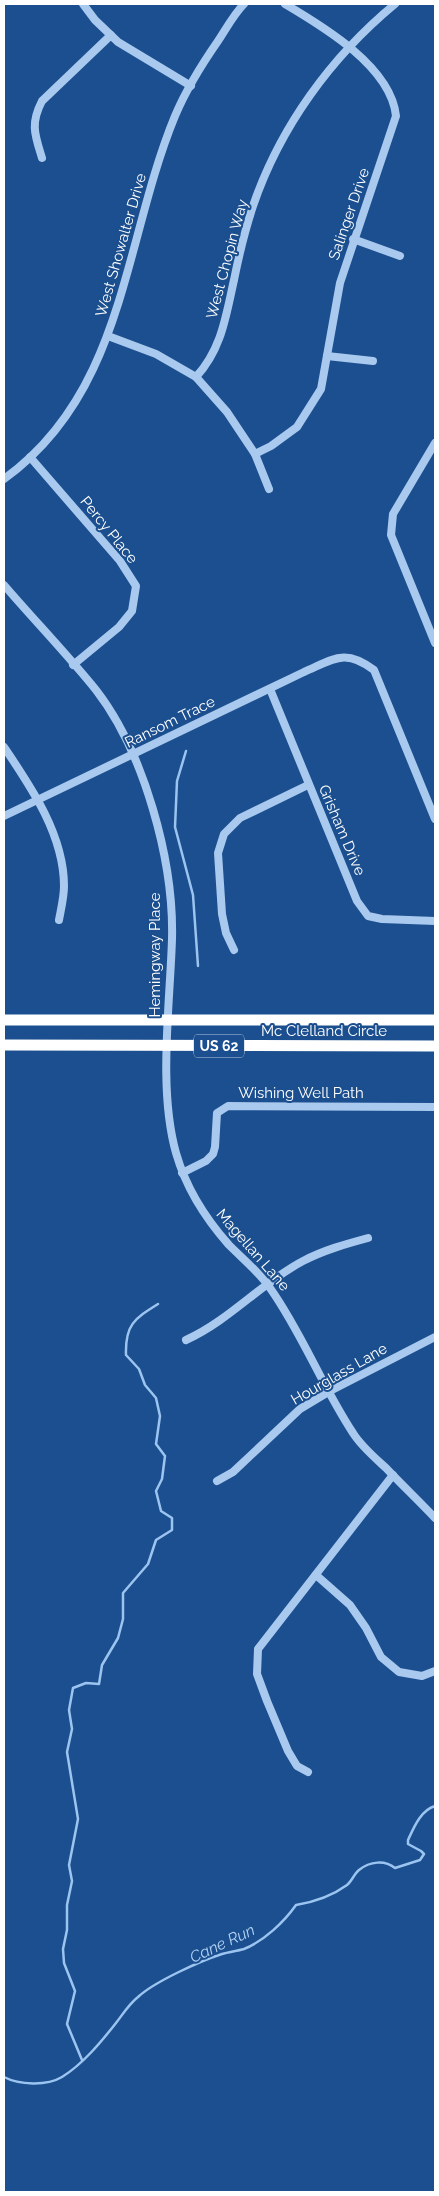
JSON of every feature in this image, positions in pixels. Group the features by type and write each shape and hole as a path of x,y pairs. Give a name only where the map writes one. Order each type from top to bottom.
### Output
{"highway":[{"name":"Mc Clelland Circle","path":"4,1020 435,1020"},
{"name":"Mc Clelland Circle","path":"4,1045 435,1046"}],"street":[{"path":"83,4 111,35 130,49 191,86"},
{"name":"West Showalter Drive","path":"4,479 30,457 54,432 79,398 99,360 115,318 150,192 175,116 205,60 244,4"},
{"name":"Salinger Drive","path":"255,454 271,446 297,427 321,389 340,283 396,116 393,100 370,68 348,46 317,23 285,4"},
{"name":"West Chopin Way","path":"196,377 206,366 216,348 226,318 253,206 274,158 297,114 348,46 395,4"},
{"path":"42,158 34,132 36,115 42,101 111,35"},
{"path":"354,239 400,256"},
{"path":"108,336 156,354 196,377 227,412 255,454 269,489"},
{"path":"327,356 373,361"},
{"path":"435,443 393,514 391,535 435,643"},
{"name":"Percy Place","path":"30,457 120,561 136,586 132,611 119,627 73,665"},
{"name":"Hemingway Place","path":"4,584 96,691 122,731 144,784 164,854 170,892 172,934 168,1046"},
{"name":"Ransom Trace","path":"4,816 337,658 350,657 360,659 374,670 435,820"},
{"name":"Grisham Drive","path":"270,689 357,901 368,916 382,919 435,921"},
{"path":"4,747 38,800 61,863 64,886 59,920"},
{"path":"234,950 226,933 222,914 218,853 224,834 240,818 308,785"},
{"name":"Magellan Lane","path":"168,1046 168,1108 171,1133 182,1173 202,1212 229,1244 268,1284 353,1434 435,1518"},
{"name":"Wishing Well Path","path":"182,1173 210,1158 215,1147 217,1113 228,1106 435,1107"},
{"path":"186,1340 207,1330 302,1261 340,1245 368,1238"},
{"name":"Hourglass Lane","path":"217,1481 233,1472 300,1409 330,1391 435,1337"},
{"path":"308,1772 297,1766 288,1751 257,1674 258,1649 392,1475"},
{"path":"316,1575 350,1605 366,1628 381,1657 399,1672 422,1676 435,1670"}],"waterway":[{"path":"186,751 177,781 175,827 193,895 198,966"},
{"path":"82,2060 67,2024 75,1991 64,1963 63,1949 67,1930 67,1905 72,1881 69,1865 78,1819 67,1752 72,1729 69,1710 73,1688 86,1683 99,1684 102,1665 118,1638 123,1619 123,1593 148,1564 156,1540 172,1530 172,1518 161,1511 156,1491 162,1479 165,1456 156,1444 160,1416 156,1398 145,1385 139,1369 126,1355 129,1330 137,1319 158,1304"},
{"name":"Cane Run","path":"4,2077 25,2083 49,2082 62,2077 91,2052 129,2006 145,1991 178,1972 222,1954 251,1946 273,1930 296,1905 316,1900 335,1892 347,1885 363,1867 373,1863 382,1863 395,1868 420,1860 424,1854 408,1844 408,1840 422,1815 435,1806"}]}
